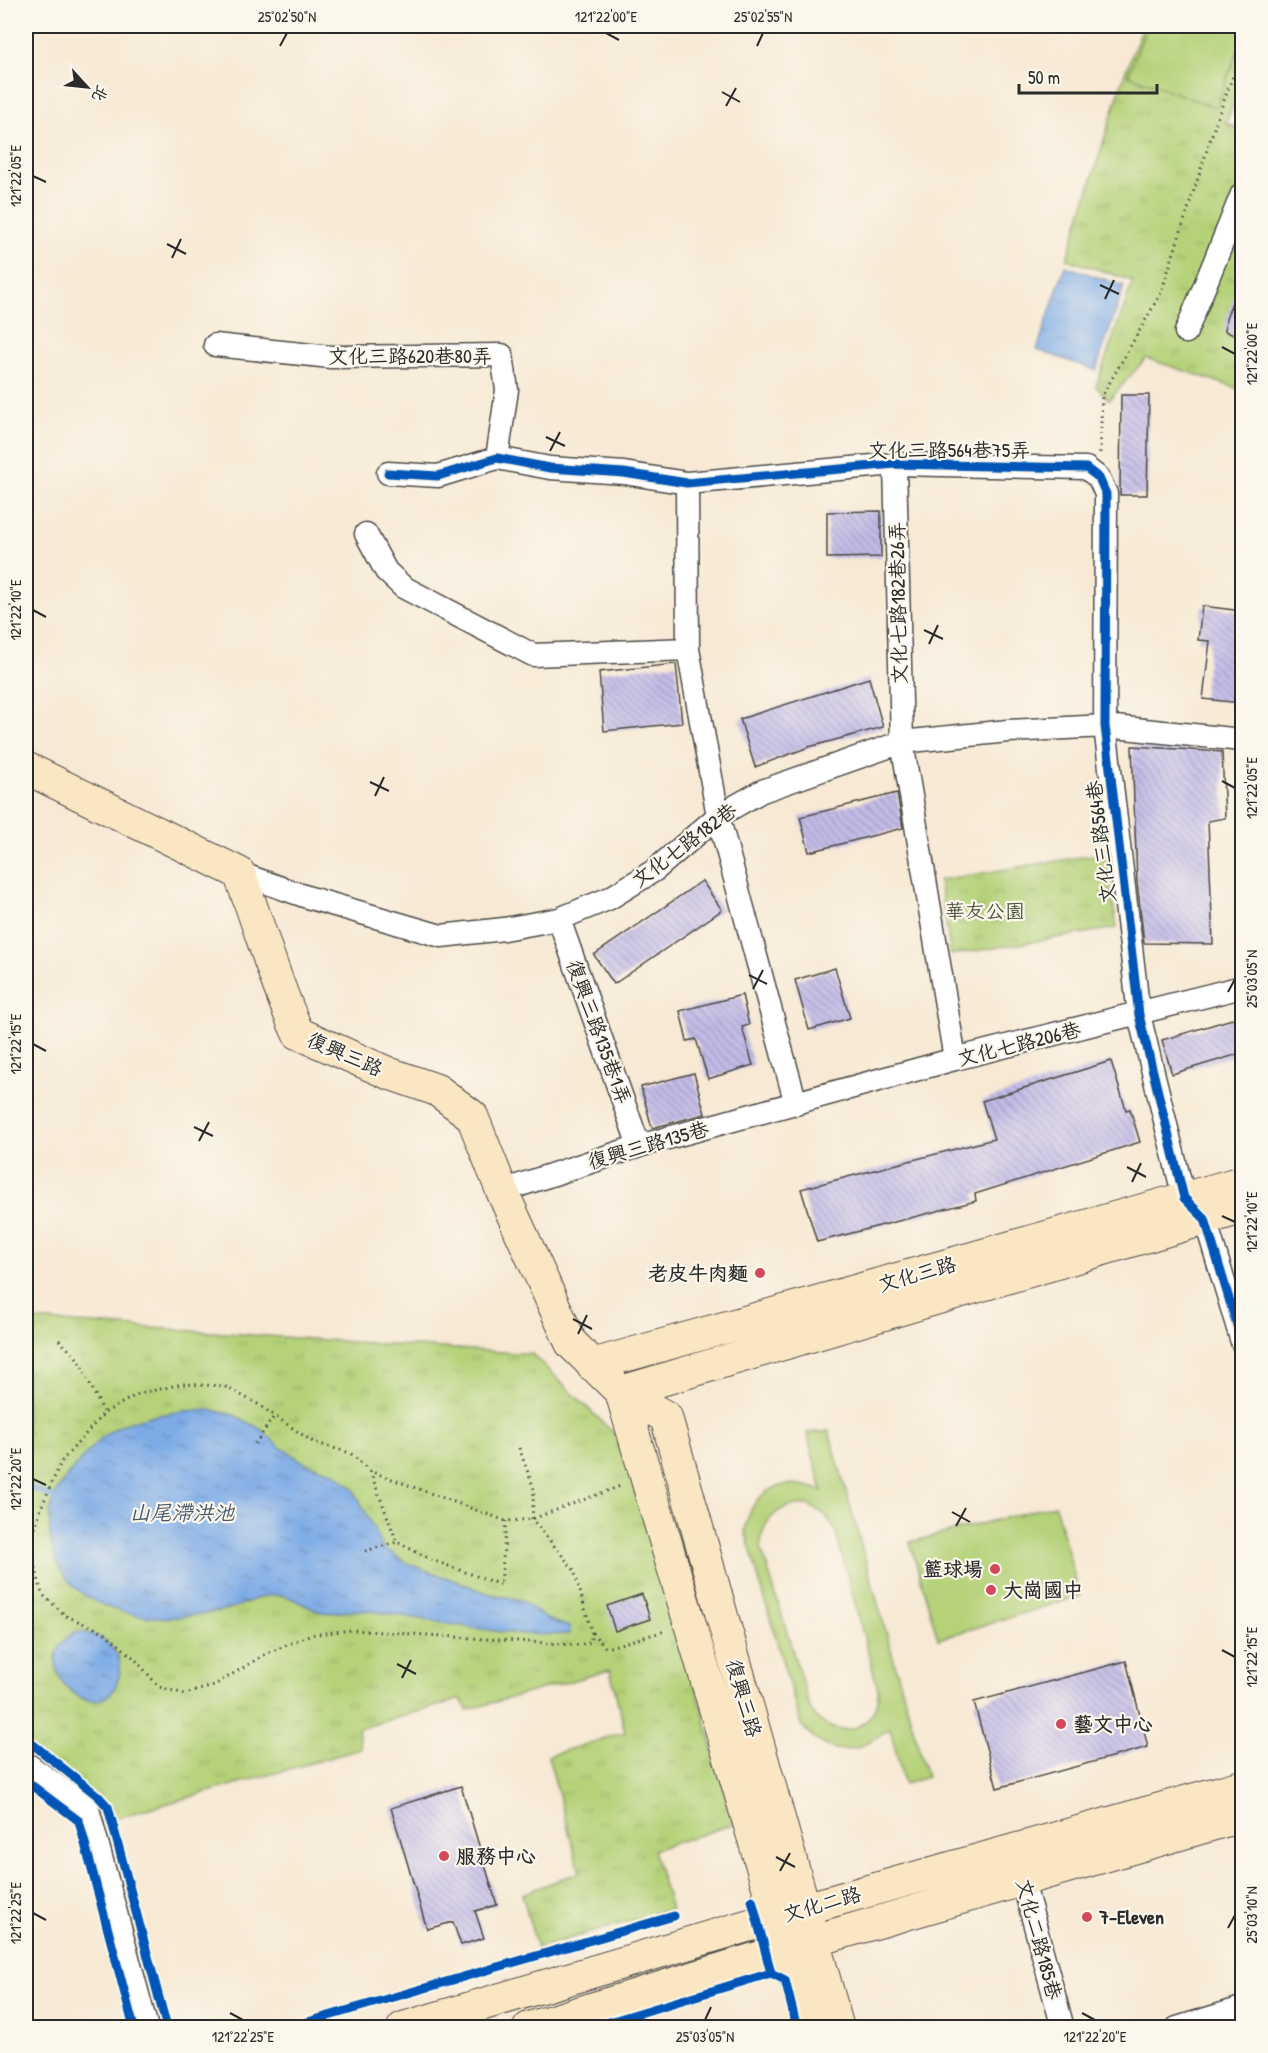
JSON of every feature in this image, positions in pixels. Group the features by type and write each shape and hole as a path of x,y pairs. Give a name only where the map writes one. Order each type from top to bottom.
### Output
{"street":[{"path":"1186,332 1242,194"},
{"name":"文化三路620巷80弄","path":"215,345 331,357 502,355 507,390 497,458"},
{"path":"388,473 438,476 497,458 550,468 624,473 687,483 688,649 718,816 796,1104"},
{"name":"文化三路564巷75弄","path":"687,483 895,464 1086,468 1100,478"},
{"name":"文化七路182巷26弄","path":"895,464 902,742 955,1059"},
{"name":"文化三路564巷","path":"1100,478 1106,494 1105,726 1139,1015 1194,1208 1242,1342"},
{"path":"366,534 386,571 403,586 533,655 688,649"},
{"name":"文化七路182巷","path":"239,873 358,913 441,936 504,929 559,919 609,898 655,870 718,816 762,791 902,742 1008,731 1105,726 1242,741"},
{"path":"26,768 239,873"},
{"name":"復興三路","path":"239,873 260,925 281,997 298,1033 352,1058 437,1090 472,1116 502,1191 571,1343 621,1392 666,1418 790,1913"},
{"name":"復興三路135巷1弄","path":"559,919 639,1146"},
{"name":"文化七路206巷","path":"796,1104 955,1059 1139,1015 1242,987"},
{"name":"復興三路135巷","path":"502,1191 639,1146 796,1104"},
{"name":"文化三路","path":"621,1392 1194,1208 1242,1182"},
{"name":"文化三路","path":"592,1365 1194,1208 1242,1208"},
{"name":"復興三路","path":"621,1392 691,1624 800,1945 838,2028"},
{"path":"26,1763 88,1809 147,2028"},
{"name":"文化二路","path":"529,2028 800,1945 1242,1786"},
{"name":"文化二路","path":"402,2028 790,1913 1018,1866 1242,1815"},
{"name":"文化二路185巷","path":"1018,1866 1063,2028"},
{"name":"復興三路","path":"800,1945 810,2028"},
{"path":"1177,2028 1240,2015"}],"path":[{"path":"1100,478 1102,396 1161,293 1216,122 1242,51"},
{"path":"59,1340 78,1359 104,1413"},
{"path":"519,1448 534,1489 532,1519 574,1570 592,1634 590,1643 577,1645 352,1630 309,1635 264,1654 213,1686 184,1694 159,1687 135,1659 104,1632 66,1616 42,1594 30,1545 41,1508 61,1462 104,1413 138,1394 182,1384 224,1386 275,1415 313,1442 350,1453 370,1471 506,1521 532,1519 646,1476"},
{"path":"255,1444 275,1415"},
{"path":"370,1471 397,1542 432,1560 501,1585 506,1521"},
{"path":"365,1551 397,1542"},
{"path":"592,1634 606,1648 691,1624"}],"green space":[{"path":"1143,26 1242,26 1242,82 1226,123 1242,130 1242,390 1146,358 1109,400 1096,386 1133,281 1067,259 1125,73"},
{"path":"1147,26 1242,26 1242,39 1216,108 1128,75"},
{"name":"華友公園","path":"1105,853 1117,928 951,955 939,880"},
{"path":"33,1320 532,1354 630,1449 734,1824 653,1850 671,1909 537,1948 522,1894 580,1872 548,1756 625,1732 610,1670 467,1710 461,1699 358,1729 361,1749 101,1822 95,1802 26,1751 26,1341"},
{"path":"829,1431 927,1777 904,1784 890,1728 866,1744 844,1750 823,1744 801,1725 745,1531 754,1504 772,1489 795,1484 822,1491 807,1433","holes":["798,1505 808,1505 825,1514 835,1530 878,1689 871,1715 864,1723 843,1730 832,1728 811,1711 761,1547 764,1528 768,1521 781,1510"]},
{"name":"籃球場","path":"1055,1505 1080,1596 938,1639 910,1542"}],"water":[{"path":"1065,266 1124,286 1096,370 1037,350"},
{"name":"山尾滯洪池","path":"206,1409 234,1415 261,1429 280,1447 307,1464 335,1473 353,1488 383,1547 407,1563 490,1594 521,1600 547,1619 570,1627 569,1634 544,1635 495,1631 365,1610 322,1612 280,1595 260,1597 218,1611 162,1617 124,1612 92,1600 68,1580 53,1550 50,1517 57,1490 96,1443 110,1431 150,1416"},
{"path":"75,1632 101,1639 109,1644 118,1658 119,1677 110,1694 97,1700 83,1698 70,1690 60,1677 56,1662 60,1646"}],"building":[{"path":"1241,278 1242,339 1225,331 1226,319"},
{"path":"1121,395 1149,395 1147,495 1120,495"},
{"path":"881,511 881,557 827,558 827,512"},
{"path":"1202,606 1242,611 1242,703 1203,699 1210,641 1198,640"},
{"path":"676,664 682,723 604,731 599,672"},
{"path":"869,678 883,727 809,747 755,767 740,719"},
{"path":"1132,746 1222,752 1225,818 1208,821 1213,944 1144,943 1137,881"},
{"path":"897,793 903,828 809,852 800,817"},
{"path":"702,881 722,910 614,984 594,955"},
{"path":"835,968 850,1018 809,1030 795,980"},
{"path":"742,995 749,1025 742,1027 753,1065 708,1079 696,1039 687,1041 680,1011"},
{"path":"1242,1016 1242,1053 1172,1074 1162,1040"},
{"path":"1111,1061 1126,1110 1130,1109 1140,1142 975,1194 976,1201 817,1242 801,1189 994,1139 982,1101"},
{"path":"694,1073 705,1114 652,1128 641,1087"},
{"path":"642,1594 650,1619 615,1631 607,1606"},
{"name":"藝文中心","path":"1126,1661 1148,1747 997,1788 974,1702"},
{"name":"服務中心","path":"461,1786 497,1905 475,1911 484,1938 461,1945 453,1922 427,1929 391,1808"}],"waterway":[{"path":"26,1485 58,1501"}],"cycle path":[{"path":"388,473 438,476 497,458 550,468 624,473 687,483 895,464 1086,468 1099,478 1106,494 1105,726 1139,1015 1184,1198 1205,1219 1242,1342"},
{"path":"26,1739 98,1796 108,1807 167,2028"},
{"path":"26,1781 79,1821 134,2028"},
{"path":"752,1900 771,1973"},
{"path":"287,2028 674,1916"},
{"path":"590,2028 771,1973 785,1980 797,2028"}],"place":[{"name":"老皮牛肉麵","path":"760,1273"},
{"name":"籃球場","path":"995,1569"},
{"name":"大崗國中","path":"991,1590"},
{"name":"藝文中心","path":"1061,1724"},
{"name":"服務中心","path":"444,1856"},
{"name":"7-Eleven","path":"1087,1917"}]}
